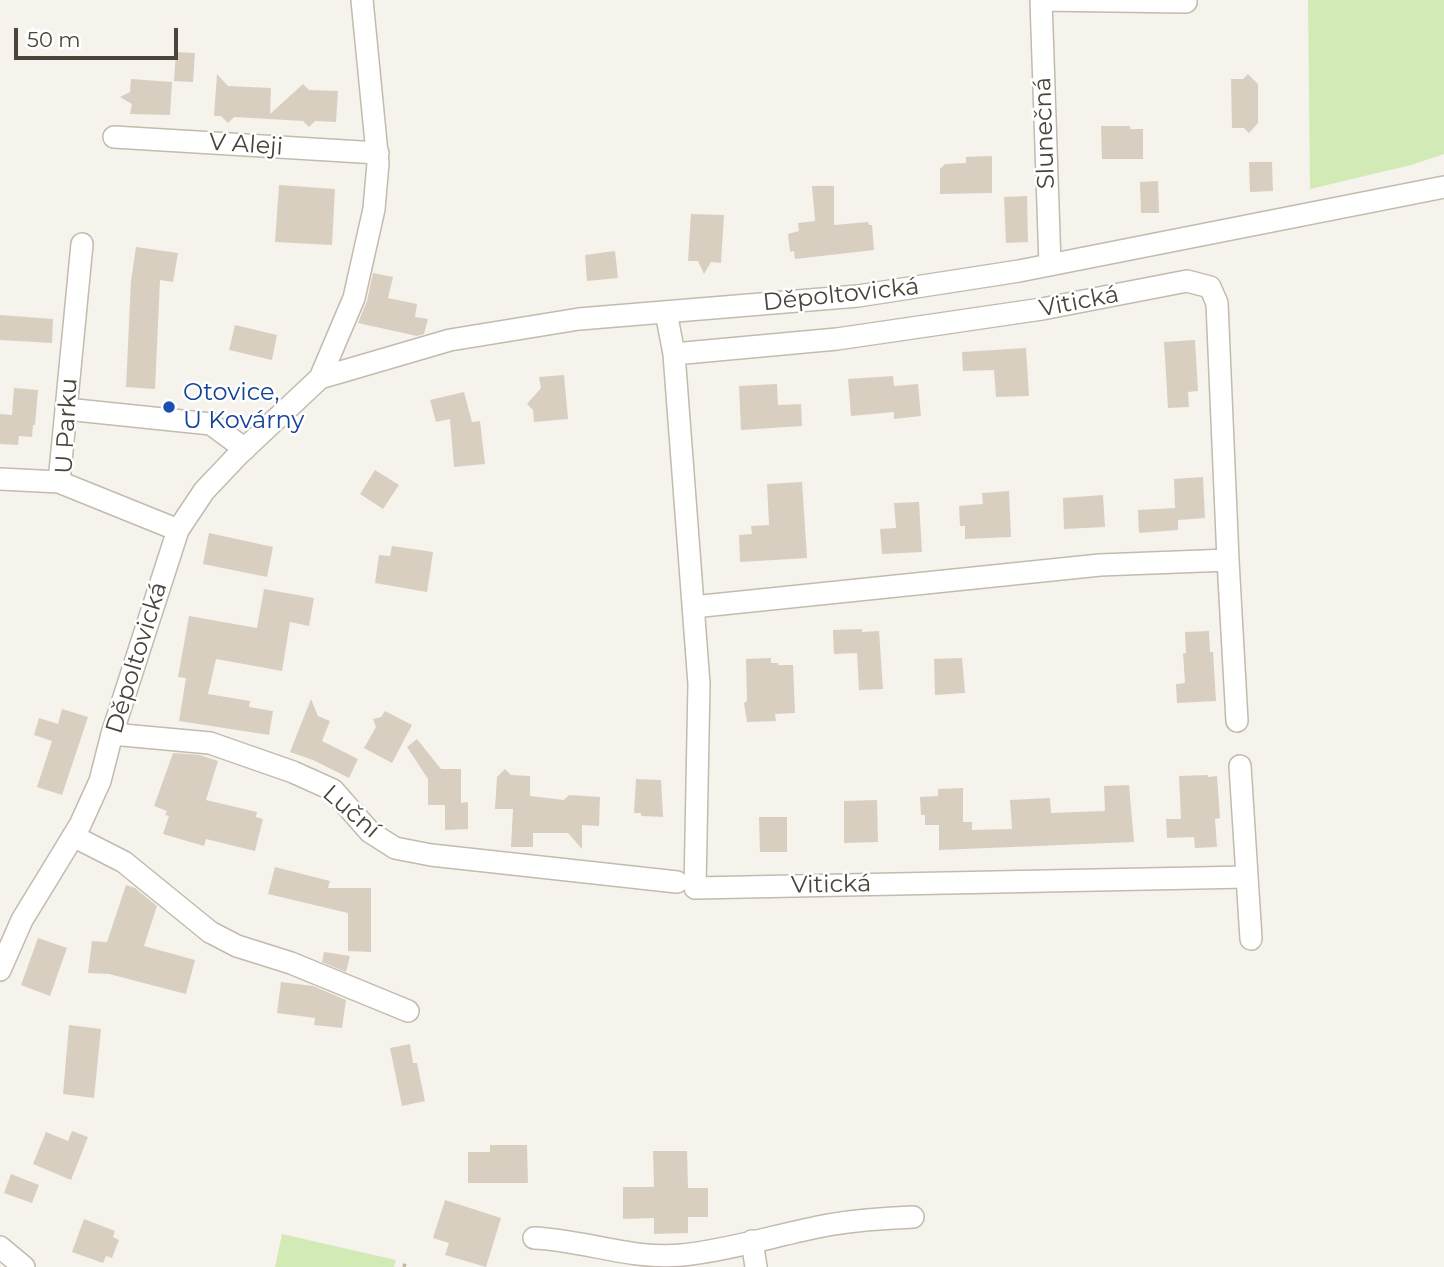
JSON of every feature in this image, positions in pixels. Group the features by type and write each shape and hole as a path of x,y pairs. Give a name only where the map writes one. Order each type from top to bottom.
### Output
{"street":[{"name":"Děpoltovická","path":"0,970 22,920 72,836 100,781 112,734 178,530 204,491 320,378 354,298 374,209 378,153 362,0"},
{"path":"1041,0 1186,2"},
{"name":"Slunečná","path":"1041,0 1050,265"},
{"name":"V Aleji","path":"114,137 378,153"},
{"name":"Děpoltovická","path":"320,378 450,340 579,319 858,296 1050,265 1444,187"},
{"name":"U Parku","path":"82,244 60,482 178,530"},
{"name":"Vitická","path":"674,354 836,339 1042,309 1187,281 1210,287 1217,303 1237,721"},
{"name":"Vitická","path":"666,312 674,354 699,684 695,888 1247,877"},
{"path":"66,409 211,424 245,449"},
{"path":"0,479 60,482"},
{"path":"693,607 1100,565 1228,560"},
{"name":"Luční","path":"112,734 210,743 293,772 333,790 370,832 395,848 431,855 677,882"},
{"path":"1240,766 1251,939"},
{"path":"72,836 124,862 211,932 237,946 291,963 408,1011"},
{"path":"534,1238 561,1239 642,1256 682,1255 831,1224 914,1217"},
{"path":"752,1241 756,1267"},
{"path":"0,1247 24,1267"}],"green space":[{"path":"1308,0 1444,0 1444,154 1411,165 1310,189"},
{"path":"282,1234 396,1260 394,1267 275,1267"}],"building":[{"path":"176,52 195,53 193,82 174,81"},
{"path":"217,74 228,86 271,88 270,114 303,84 309,90 338,91 336,122 315,121 309,127 303,121 234,117 228,123 221,116 214,116"},
{"path":"1248,74 1258,84 1258,123 1249,133 1244,128 1232,128 1231,79 1243,79"},
{"path":"131,79 172,82 170,115 130,114 132,104 120,97 130,92"},
{"path":"1101,126 1143,129 1143,159 1102,159"},
{"path":"992,156 992,193 940,194 940,169 945,164 966,163 966,157"},
{"path":"1249,162 1272,162 1273,191 1250,192"},
{"path":"1158,181 1159,213 1141,213 1140,182"},
{"path":"279,185 335,189 332,245 275,242"},
{"path":"812,186 834,186 834,225 868,222 872,225 874,250 795,259 794,251 790,252 788,234 799,231 798,223 815,221"},
{"path":"1027,196 1028,242 1006,243 1004,197"},
{"path":"691,214 724,215 721,263 711,262 704,274 698,261 688,261"},
{"path":"136,247 178,253 173,282 160,280 155,389 126,387 131,281"},
{"path":"615,251 618,278 587,281 585,255"},
{"path":"373,273 393,277 388,298 417,304 415,317 428,319 424,334 417,336 358,323 367,301"},
{"path":"0,315 53,319 52,343 0,340"},
{"path":"235,325 277,335 272,360 229,350"},
{"path":"1195,340 1198,391 1188,392 1189,407 1168,408 1164,342"},
{"path":"1026,348 1029,396 996,397 994,370 963,371 962,352"},
{"path":"564,375 568,419 534,422 533,410 527,404 541,388 539,377"},
{"path":"893,376 894,386 918,384 921,416 894,419 894,412 851,416 848,379"},
{"path":"777,384 778,405 801,404 802,426 741,430 739,386"},
{"path":"14,388 38,390 32,437 19,436 18,445 0,444 0,414 12,415"},
{"path":"464,392 472,422 480,421 485,464 454,467 450,419 436,422 430,400"},
{"path":"375,470 399,485 383,509 360,494"},
{"path":"1203,477 1205,518 1178,520 1178,530 1139,533 1138,510 1175,508 1174,479"},
{"path":"802,482 807,558 740,562 739,535 752,534 751,526 769,525 767,484"},
{"path":"1009,491 1011,537 965,539 965,526 960,526 959,506 983,504 982,493"},
{"path":"1103,495 1105,527 1064,529 1063,498"},
{"path":"919,502 922,552 882,554 880,529 896,528 894,503"},
{"path":"209,533 273,547 267,577 203,564"},
{"path":"392,546 433,552 427,592 375,583 379,555 390,556"},
{"path":"264,589 314,598 309,626 290,622 282,671 216,659 208,694 250,701 249,707 273,711 269,735 179,721 186,678 178,677 189,616 257,628"},
{"path":"862,629 862,632 879,631 883,689 859,690 857,653 834,654 833,630"},
{"path":"1209,631 1216,701 1177,703 1176,684 1185,683 1185,632"},
{"path":"771,658 771,663 793,665 795,713 775,714 776,721 747,722 744,703 747,701 746,659"},
{"path":"962,658 965,693 935,695 934,659"},
{"path":"311,699 318,716 330,721 322,741 358,759 349,778 290,752"},
{"path":"62,709 88,717 62,795 37,787 52,741 34,735 39,718 58,724"},
{"path":"385,711 412,725 392,763 364,748 376,727 373,719 381,717"},
{"path":"417,739 441,769 461,769 461,803 468,802 468,829 445,830 445,805 428,805 428,779 407,747"},
{"path":"173,753 200,755 218,761 206,800 257,812 256,817 263,819 255,851 206,839 204,846 163,834 169,816 165,815 167,811 154,806"},
{"path":"505,769 511,775 530,776 530,796 564,800 569,795 600,797 599,826 582,825 582,849 568,833 533,833 533,847 511,847 513,809 495,809 497,777"},
{"path":"1179,776 1217,776 1220,818 1215,819 1217,847 1195,848 1194,837 1167,838 1166,819 1181,819"},
{"path":"636,779 661,780 663,817 634,813"},
{"path":"1129,785 1134,842 939,850 939,825 925,825 925,815 921,815 920,797 938,796 938,789 963,788 963,822 972,822 972,830 1012,829 1010,800 1050,798 1051,813 1105,811 1104,786"},
{"path":"877,800 878,842 844,843 844,801"},
{"path":"759,817 787,817 787,852 760,852"},
{"path":"275,867 330,881 328,888 371,888 371,952 348,951 348,913 268,894"},
{"path":"126,885 135,888 157,906 144,946 195,960 186,994 109,974 88,973 92,941 107,942"},
{"path":"38,938 67,948 50,996 21,985"},
{"path":"324,952 350,956 346,972 322,962"},
{"path":"281,982 313,986 346,1000 342,1028 314,1025 315,1018 277,1013"},
{"path":"69,1025 101,1029 94,1098 63,1094"},
{"path":"410,1044 425,1101 402,1106 390,1048"},
{"path":"72,1131 88,1137 71,1180 33,1164 46,1132 68,1141"},
{"path":"490,1145 527,1145 528,1183 468,1183 468,1152 490,1152"},
{"path":"653,1151 687,1151 688,1188 708,1188 708,1217 688,1217 688,1233 654,1234 654,1218 623,1219 623,1187 654,1187"},
{"path":"11,1174 39,1185 32,1203 4,1193"},
{"path":"445,1200 501,1218 486,1267 445,1255 449,1243 433,1238"},
{"path":"84,1219 115,1231 113,1237 119,1240 112,1258 106,1256 103,1263 72,1252"}],"place":[{"name":"Otovice, U Kovárny","path":"169,407"}]}
